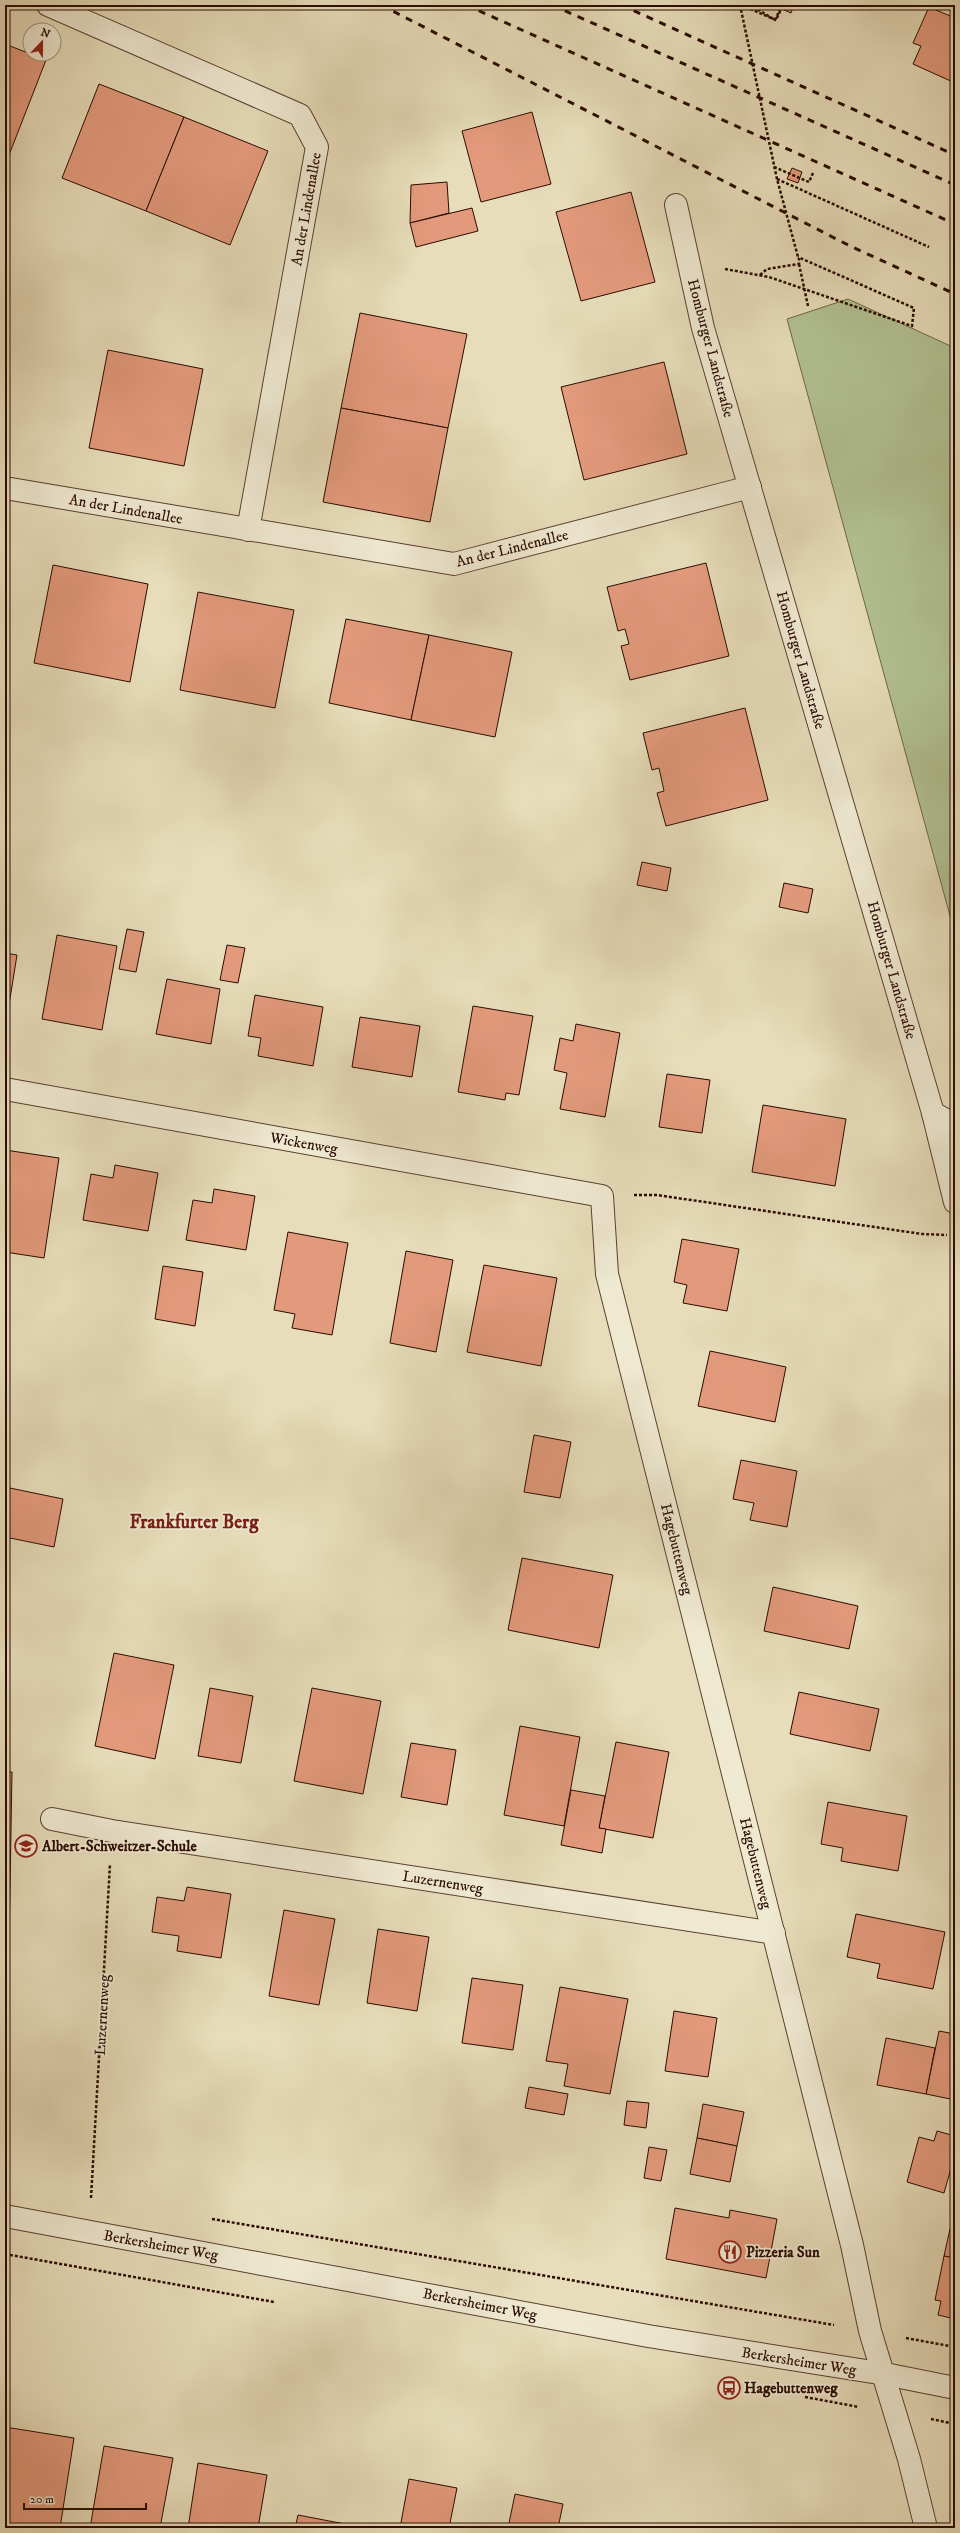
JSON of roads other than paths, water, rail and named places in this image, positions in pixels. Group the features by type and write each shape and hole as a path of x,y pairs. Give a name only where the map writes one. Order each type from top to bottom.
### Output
{"street":[{"name":"An der Lindenallee","path":"48,5 300,115 317,147 248,530"},
{"name":"Homburger Landstraße","path":"676,204 703,328 933,1113 955,1202"},
{"name":"An der Lindenallee","path":"5,488 454,564 750,487"},
{"name":"Wickenweg","path":"5,1089 602,1196"},
{"path":"933,1113 955,1125"},
{"name":"Hagebuttenweg","path":"602,1196 607,1274 852,2245 870,2331 885,2374 926,2528"},
{"name":"Luzernenweg","path":"52,1819 112,1831 774,1933"},
{"name":"Berkersheimer Weg","path":"5,2216 656,2337 885,2374 955,2388"}],"railway":[{"path":"381,5 850,246 955,294"},
{"path":"466,5 955,224"},
{"path":"552,5 955,185"},
{"path":"621,5 955,155"}],"place":[{"name":"Albert-Schweitzer-Schule","path":"26,1846"},
{"name":"Pizzeria Sun","path":"730,2252"},
{"name":"Hagebuttenweg","path":"729,2388"}],"district":[{"name":"Frankfurter Berg","path":"194,1521"}]}
